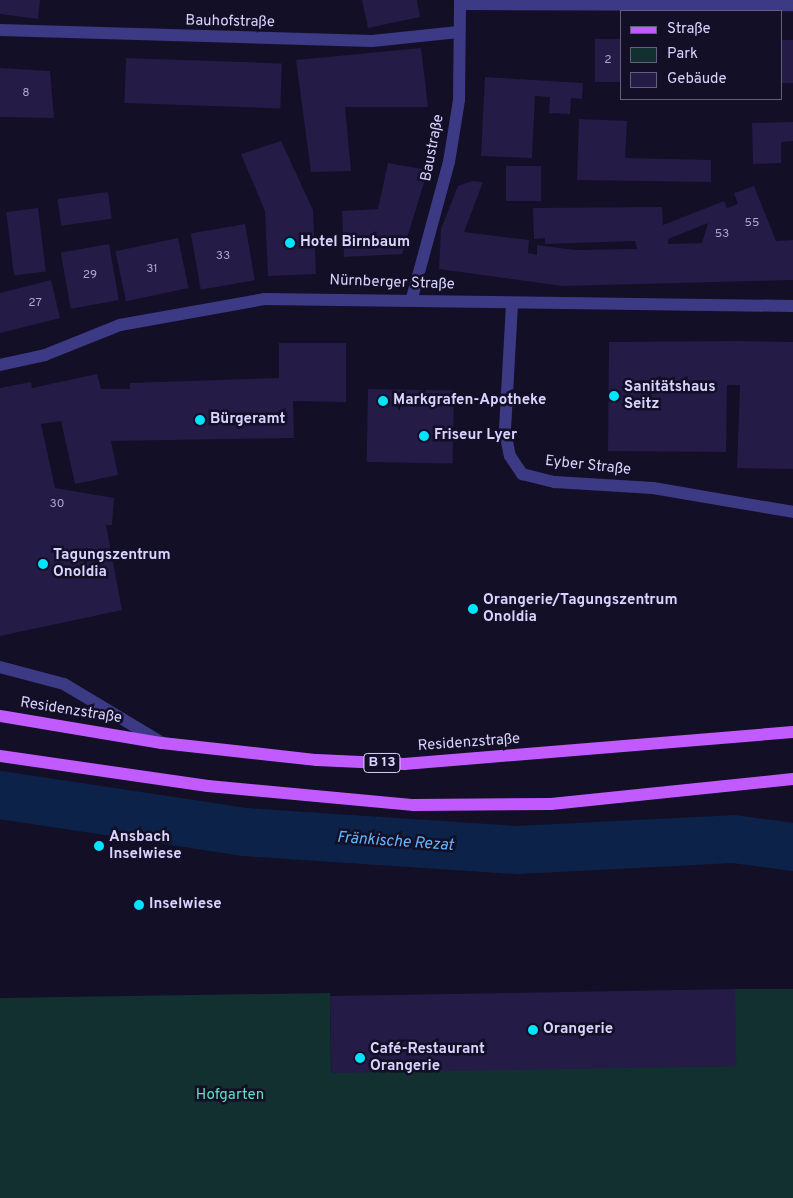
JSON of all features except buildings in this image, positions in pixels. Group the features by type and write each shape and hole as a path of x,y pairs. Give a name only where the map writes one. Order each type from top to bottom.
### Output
{"main road":[{"name":"Residenzstraße","path":"0,716 162,743 317,760 404,764 793,732"},
{"path":"0,756 208,786 414,805 551,804 793,779"}],"street":[{"path":"460,2 793,5"},
{"name":"Baustraße","path":"412,298 449,162 459,100 460,2"},
{"name":"Bauhofstraße","path":"0,30 372,41 459,32"},
{"name":"Nürnberger Straße","path":"0,365 45,355 120,325 264,299 412,298 512,304 793,306"},
{"name":"Eyber Straße","path":"512,304 505,431 510,456 522,474 556,482 653,488 793,512"},
{"path":"0,666 64,684 162,743"}],"green space":[{"name":"Hofgarten","path":"735,989 793,989 793,1198 0,1198 0,998 330,993 331,1070 735,1066"}],"waterway":[{"name":"Fränkische Rezat","path":"0,795 245,832 518,850 733,839 793,847"}],"place":[{"name":"Hotel Birnbaum","path":"290,243"},
{"name":"Sanitätshaus Seitz","path":"614,396"},
{"name":"Markgrafen-Apotheke","path":"383,401"},
{"name":"Bürgeramt","path":"200,420"},
{"name":"Friseur Lyer","path":"424,436"},
{"name":"Tagungszentrum Onoldia","path":"43,564"},
{"name":"Orangerie/Tagungszentrum Onoldia","path":"473,609"},
{"name":"Ansbach Inselwiese","path":"99,846"},
{"name":"Inselwiese","path":"139,905"},
{"name":"Orangerie","path":"533,1030"},
{"name":"Café-Restaurant Orangerie","path":"360,1058"}]}
